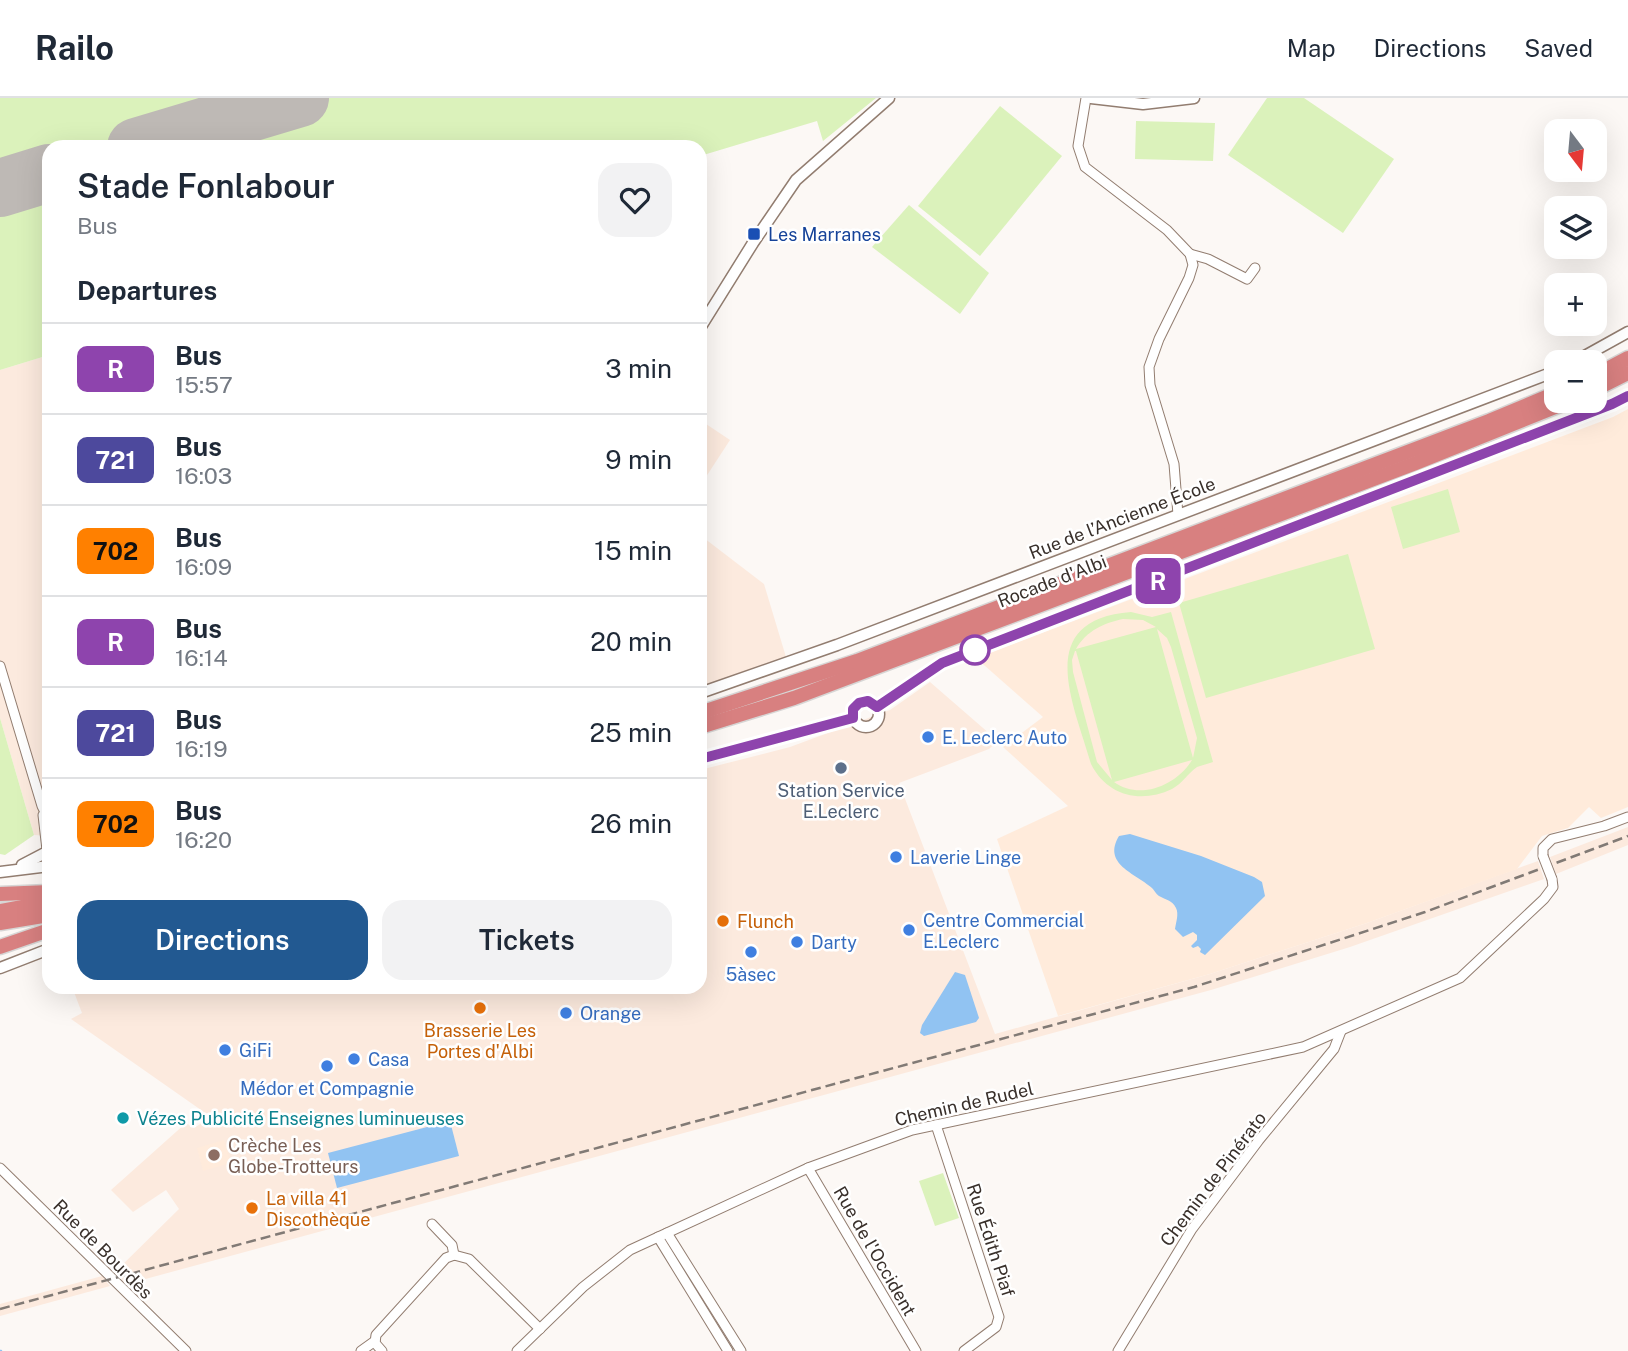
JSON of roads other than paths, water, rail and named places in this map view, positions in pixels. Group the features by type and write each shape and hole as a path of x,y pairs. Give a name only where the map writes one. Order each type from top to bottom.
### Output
{"highway":[{"path":"1607,369 1628,358"},
{"path":"1607,384 1628,373"},
{"name":"Rocade d'Albi","path":"707,711 857,661 1544,398"},
{"name":"Rocade d'Albi","path":"707,725 852,677 1429,458 1544,412"},
{"path":"0,894 42,892"},
{"path":"0,911 42,903"},
{"path":"0,923 42,916"},
{"path":"0,947 42,932"}],"street":[{"path":"707,317 796,180 890,98"},
{"path":"1086,98 1078,145 1085,167 1167,230 1190,254 1208,259 1247,279 1255,268"},
{"path":"1091,98 1143,104 1194,98"},
{"path":"1178,515 1174,464 1150,385 1149,367 1159,339 1189,278 1192,265 1190,254"},
{"path":"1596,350 1628,332"},
{"name":"Rue de l’Ancienne École","path":"707,691 837,645 1544,376"},
{"path":"877,707 942,663 1496,450 1628,396"},
{"path":"0,666 42,806"},
{"path":"868,701 877,707 879,718 871,727 860,726 853,718 853,709 859,703 868,701"},
{"path":"707,757 853,718"},
{"name":"Chemin de Rudel","path":"517,1351 583,1287 630,1250 808,1168 912,1130 1303,1046 1460,978 1544,899 1552,887 1542,848 1552,839 1628,817"},
{"path":"1,872 42,858"},
{"path":"0,968 42,952"},
{"name":"Chemin de Pinérato","path":"1118,1351 1192,1228 1259,1140 1334,1049 1341,1031"},
{"name":"Rue Édith Piaf","path":"936,1125 999,1317 996,1326 964,1351"},
{"name":"Rue de Bourdès","path":"0,1168 186,1351"},
{"name":"Rue de l'Occident","path":"808,1168 916,1351"},
{"path":"432,1224 452,1245 454,1255"},
{"path":"662,1235 728,1351"},
{"path":"662,1235 741,1351"},
{"path":"361,1351 374,1341 376,1335 446,1258 454,1255 469,1259 540,1329"},
{"path":"374,1341 383,1351"}],"water":[{"path":"1130,834 1201,856 1254,877 1262,882 1265,896 1205,955 1200,952 1198,946 1191,946 1197,940 1197,935 1193,932 1183,937 1175,929 1177,913 1173,903 1159,896 1117,861 1115,846 1119,836"},
{"path":"955,972 965,975 979,1018 976,1022 924,1036 920,1033 922,1025"},
{"path":"450,1121 459,1156 337,1188 328,1153"}],"railway":[{"path":"0,1309 1194,987 1425,912 1628,836"}],"place":[{"name":"Les Marranes","path":"754,234"},
{"name":"E. Leclerc Auto","path":"928,737"},
{"name":"Station Service E.Leclerc","path":"841,768"},
{"name":"Laverie Linge","path":"896,857"},
{"name":"Flunch","path":"723,921"},
{"name":"Centre Commercial E.Leclerc","path":"909,930"},
{"name":"Darty","path":"797,942"},
{"name":"5àsec","path":"751,952"},
{"name":"Brasserie Les Portes d'Albi","path":"480,1008"},
{"name":"Orange","path":"566,1013"},
{"name":"GiFi","path":"225,1050"},
{"name":"Casa","path":"354,1059"},
{"name":"Médor et Compagnie","path":"327,1066"},
{"name":"Vézes Publicité Enseignes luminueuses","path":"123,1118"},
{"name":"Crèche Les Globe-Trotteurs","path":"214,1155"},
{"name":"La villa 41 Discothèque","path":"252,1208"}]}
